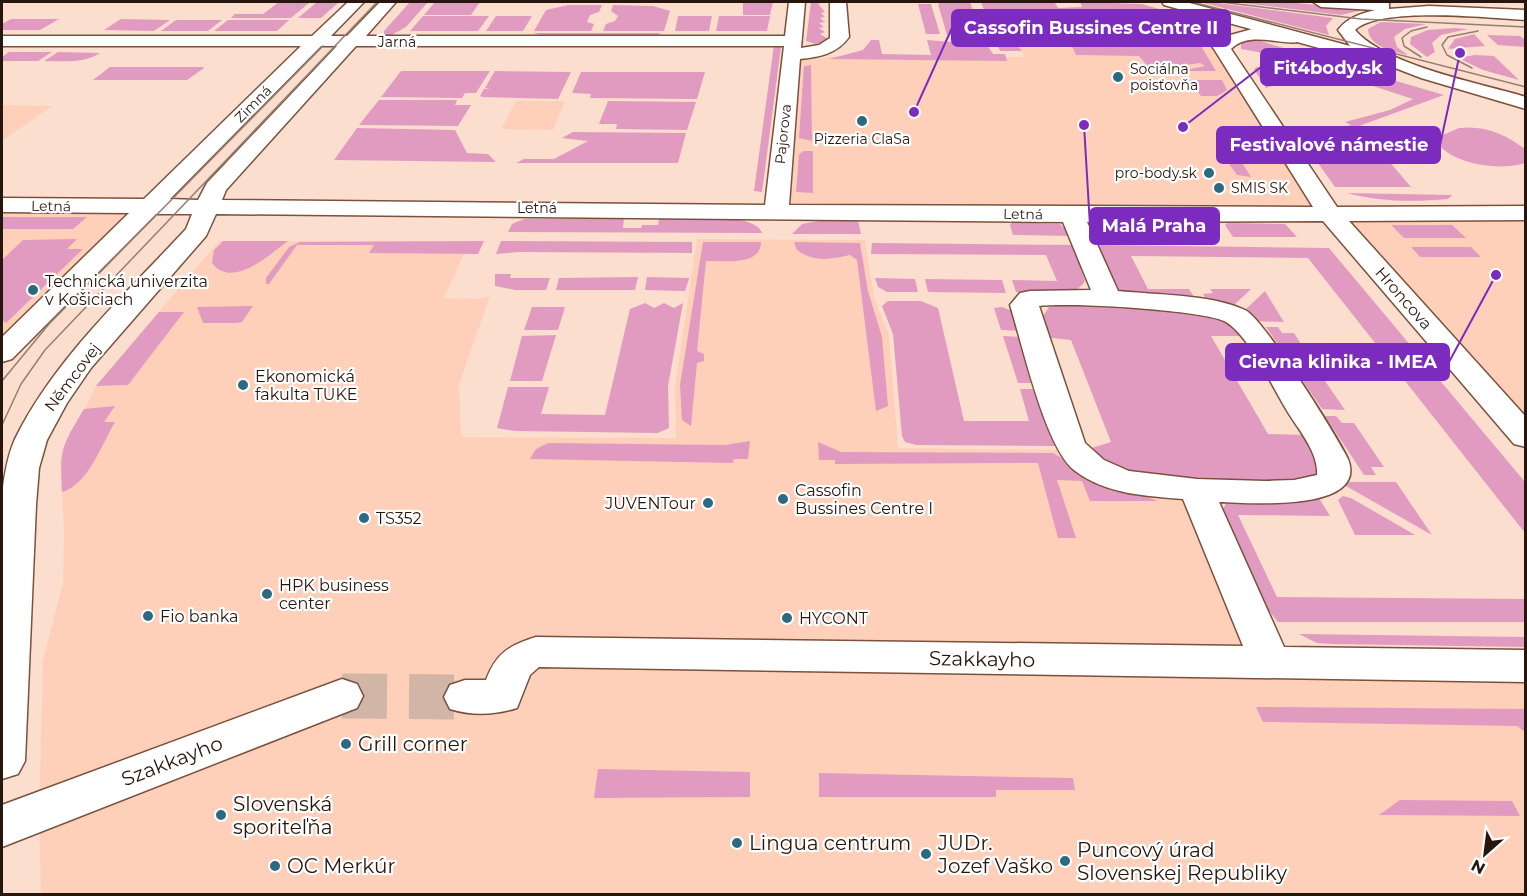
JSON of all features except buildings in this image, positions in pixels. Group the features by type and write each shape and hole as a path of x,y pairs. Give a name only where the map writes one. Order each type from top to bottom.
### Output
{"street":[{"name":"Zimná","path":"150,206 356,2"},
{"name":"Zimná","path":"207,207 215,188 388,2"},
{"name":"Pajorova","path":"776,213 797,2"},
{"path":"792,48 822,50 838,41 840,37 838,2"},
{"path":"1173,2 1526,101"},
{"name":"Hroncova","path":"1173,2 1195,12 1222,48 1330,214 1526,436"},
{"path":"1321,2 1525,15"},
{"path":"1386,60 1350,37 1346,30 1349,23 1388,13 1450,12"},
{"path":"1222,48 1231,38 1246,34 1296,38"},
{"name":"Jarná","path":"2,41 350,42 792,48"},
{"name":"Letná","path":"2,205 1072,215 1526,213"},
{"path":"2,353 150,206"},
{"name":"Němcovej","path":"2,761 18,505 22,468 31,440 51,403 80,362 196,231 207,207"},
{"path":"1072,215 1108,298"},
{"path":"1035,298 1108,298 1206,308 1232,314 1241,319 1255,335 1328,452 1334,469 1334,477 1329,483 1309,490 1196,490 1156,488 1122,481 1097,469 1072,450 1024,305 1035,298"},
{"path":"1196,490 1270,662"},
{"name":"Szakkayho","path":"465,697 502,696 512,665 520,657 536,652 1526,666"},
{"name":"Szakkayho","path":"2,826 342,696"}],"shaded area":[{"path":"279,2 310,2 291,18 231,18 235,14 263,14"},
{"path":"317,2 339,2 321,18 298,18"},
{"path":"410,2 428,2 406,27 388,37 384,35 384,31"},
{"path":"435,2 480,2 471,15 424,15"},
{"path":"743,2 773,2 770,15 743,15"},
{"path":"811,2 824,2 818,4 825,12 821,13 825,17 820,18 825,22 819,23 824,27 819,28 825,32 820,34 830,40 816,44 806,41"},
{"path":"970,2 982,35 947,35 938,4"},
{"path":"981,2 1055,3 1058,8 1082,7 1080,2 1142,4 1183,16 1216,71 1181,71 1205,66 1200,63 1151,70 1139,56 1076,55 1070,42 1013,40 1022,51 1000,51"},
{"path":"1200,2 1333,18 1326,26 1329,35"},
{"path":"1234,2 1287,2 1363,10 1341,15"},
{"path":"918,4 931,4 940,34 926,34"},
{"path":"568,5 602,5 599,12 590,15 587,22 594,24 591,31 534,31 546,10"},
{"path":"613,5 653,6 670,11 664,31 603,31 606,24 615,21 618,16 611,11"},
{"path":"423,16 489,16 478,31 410,31"},
{"path":"496,16 532,16 523,31 486,31"},
{"path":"678,16 712,16 709,31 675,31"},
{"path":"719,16 770,16 767,31 716,31"},
{"path":"11,19 59,19 40,30 2,30 2,24"},
{"path":"121,19 170,20 154,31 104,30"},
{"path":"176,20 222,20 208,31 161,31"},
{"path":"228,20 289,20 277,31 214,31"},
{"path":"1381,22 1426,24 1405,29 1394,37 1397,47 1408,55 1383,48 1373,40 1368,29"},
{"path":"1468,29 1441,35 1432,43 1435,52 1427,57 1410,44 1411,37 1428,30"},
{"path":"534,33 661,33 654,37 545,37"},
{"path":"1474,34 1485,46 1448,49 1455,39"},
{"path":"1487,35 1520,36 1525,40 1525,47 1498,45"},
{"path":"1250,38 1444,95 1359,126 1411,187 1335,187 1303,142 1305,137 1312,132 1336,130 1351,125 1345,122 1390,110 1413,99 1280,56 1241,49 1241,40"},
{"path":"871,40 879,40 882,54 931,55 927,40 987,45 993,54 1005,54 1007,61 829,59 863,50"},
{"path":"1012,40 1221,47 1330,214 776,213 791,55 817,58 852,55 1026,57"},
{"path":"774,45 781,47 762,192 754,191"},
{"path":"9,52 52,52 38,61 2,61 2,57"},
{"path":"58,52 100,53 80,60 44,61"},
{"path":"1475,55 1494,56 1519,80 1483,70 1458,58"},
{"path":"811,65 812,141 799,138 804,66"},
{"path":"110,67 204,68 187,80 93,80"},
{"path":"1257,67 1286,77 1288,81 1266,88 1254,69"},
{"path":"401,71 490,71 476,93 465,93 462,98 381,97"},
{"path":"495,71 571,72 558,99 480,96 484,89 491,88 485,88"},
{"path":"581,72 705,72 697,99 590,98 591,94 572,93"},
{"path":"1183,80 1222,80 1227,90 1217,96 1201,96 1196,89 1189,89"},
{"path":"379,100 457,100 455,105 471,105 458,126 359,125"},
{"path":"516,101 565,101 553,130 501,129"},
{"path":"608,101 696,102 687,130 616,129 617,124 599,124"},
{"path":"2,105 52,106 2,141"},
{"path":"357,128 455,130 467,153 488,154 496,162 334,160"},
{"path":"1459,128 1486,129 1510,139 1525,149 1525,163 1491,166 1455,157 1437,143 1438,137"},
{"path":"573,132 686,133 678,163 516,163 524,159 554,159 588,141 562,138"},
{"path":"804,151 813,151 813,193 796,192 799,154"},
{"path":"1221,153 1236,153 1251,177 1237,175"},
{"path":"1347,193 1452,195 1448,199 1410,201 1384,200"},
{"name":"Technická univerzita v Košiciach","path":"2,205 150,206 2,353"},
{"path":"1330,214 1525,215 1525,436"},
{"path":"2,217 87,217 73,229 2,229"},
{"path":"524,219 624,219 623,228 641,228 642,225 658,225 659,219 732,219 756,226 762,233 508,232 512,224"},
{"path":"824,220 858,220 861,234 792,234 802,224"},
{"path":"1012,222 1060,224 1072,236 1013,235 1010,225"},
{"path":"1228,223 1285,224 1297,237 1233,237 1225,225"},
{"path":"1391,225 1452,225 1466,238 1404,238"},
{"path":"77,239 67,249 83,249 6,323 2,320 2,260 23,240"},
{"path":"697,239 865,240 874,297 889,335 898,448 1072,450 1196,490 1270,662 1525,666 1525,894 41,894 39,813 43,659 63,584 64,528 60,459 96,386 219,241 470,241 444,298 477,299 490,296 459,385 461,437 676,438 675,386"},
{"path":"223,241 288,241 262,261 241,271 230,273 212,263 214,250"},
{"path":"484,241 478,254 369,253 374,245 297,245 269,284 266,284 266,278 289,247 300,242"},
{"path":"501,241 692,242 692,253 519,252 496,254"},
{"path":"703,242 761,242 759,250 748,259 706,261 697,351 704,354 704,361 697,363 691,426 682,420 680,385"},
{"path":"794,242 860,243 868,291 882,337 888,406 876,411 857,260 850,255 829,259 810,257 797,250"},
{"path":"872,243 1073,245 1085,281 1073,291 1064,293 1016,292 1012,280 1057,281 1046,255 871,254"},
{"path":"1099,245 1329,248 1525,482 1525,533 1308,258 1131,256 1148,289 1189,289 1197,302 1118,293"},
{"path":"1411,247 1471,247 1481,257 1420,257"},
{"path":"495,274 511,274 510,278 550,278 546,290 515,290 495,286"},
{"path":"638,277 635,290 556,290 559,278"},
{"path":"647,277 689,279 685,291 645,290"},
{"path":"875,278 915,279 918,292 887,292 878,287"},
{"path":"925,279 1002,280 1006,293 928,292"},
{"path":"1210,289 1251,289 1233,306 1210,306 1203,294 1213,293"},
{"path":"1265,291 1284,322 1251,321 1244,311"},
{"path":"888,301 921,301 938,308 964,421 1029,421 1020,389 1041,389 1046,423 1056,446 916,445 905,442 902,436 893,334 882,306"},
{"path":"645,303 654,308 664,303 674,308 683,303 668,386 669,428 658,433 515,431 497,428 508,387 549,387 541,414 605,415 630,309"},
{"path":"1090,303 1188,312 1227,321 1248,336 1211,336 1268,434 1309,435 1324,460 1318,478 1300,481 1193,481 1127,473 1085,450 1111,442 1071,340 1044,337 1041,319 1049,307"},
{"path":"253,306 242,322 237,323 203,323 197,307"},
{"path":"532,307 565,307 558,330 524,330"},
{"path":"1002,307 1015,312 1022,331 1001,330 994,308"},
{"path":"159,312 184,312 128,385 96,386"},
{"path":"1266,327 1278,327 1282,333 1294,333 1317,369 1306,369 1309,375 1299,375"},
{"path":"556,335 542,381 510,381 522,336"},
{"path":"1003,336 1024,337 1039,383 1018,383"},
{"path":"1302,380 1325,381 1345,410 1322,409"},
{"path":"115,406 104,422 115,422 87,473 71,488 62,492 61,466 64,448 84,409"},
{"path":"1325,416 1336,416 1342,423 1354,423 1384,467 1371,467 1376,475 1364,475"},
{"path":"750,441 748,459 734,459 733,463 530,459 536,449 548,443 725,445"},
{"path":"818,442 841,452 1053,453 1107,483 1158,501 1090,501 1082,481 1057,480 1076,538 1058,538 1038,463 835,464 835,460 819,460"},
{"path":"1339,482 1396,482 1432,535"},
{"path":"1343,496 1351,498 1415,535 1355,535 1338,500"},
{"path":"1238,497 1319,498 1330,516 1238,515 1277,597 1525,599 1525,622 1278,622 1261,601 1220,516 1227,501"},
{"path":"1299,634 1525,637 1525,647 1332,644 1317,643"},
{"path":"1256,707 1525,709 1525,732 1517,726 1263,722"},
{"path":"598,769 750,772 750,797 594,798"},
{"path":"819,773 1073,778 1075,790 996,790 996,797 819,797"},
{"path":"1400,800 1512,801 1520,816 1379,815"}],"tunnel":[{"path":"342,696 465,697"}],"tram line":[{"path":"2,425 21,384 45,350 377,2"},
{"path":"1192,2 1526,87"},
{"path":"1221,2 1361,19 1526,27"},
{"path":"1421,57 1404,46 1402,38 1411,31 1427,27"},
{"path":"1472,68 1447,55 1442,45 1448,37 1478,31"},
{"path":"2,381 49,324 323,46"}],"place":[{"name":"Festivalové námestie","path":"1460,53"},
{"name":"Sociálna poisťovňa","path":"1118,77"},
{"name":"Cassofin Bussines Centre II","path":"914,112"},
{"name":"Pizzeria ClaSa","path":"862,121"},
{"name":"Malá Praha","path":"1084,125"},
{"name":"Fit4body.sk","path":"1183,127"},
{"name":"pro-body.sk","path":"1209,173"},
{"name":"SMIS SK","path":"1219,188"},
{"name":"Cievna klinika - IMEA","path":"1496,275"},
{"name":"Technická univerzita v Košiciach","path":"33,290"},
{"name":"Ekonomická fakulta TUKE","path":"243,385"},
{"name":"Cassofin Bussines Centre I","path":"783,499"},
{"name":"JUVENTour","path":"708,503"},
{"name":"TS352","path":"364,518"},
{"name":"HPK business center","path":"267,594"},
{"name":"Fio banka","path":"148,616"},
{"name":"HYCONT","path":"787,618"},
{"name":"Grill corner","path":"346,744"},
{"name":"Slovenská sporiteľňa","path":"221,815"},
{"name":"Lingua centrum","path":"737,843"},
{"name":"JUDr. Jozef Vaško","path":"926,854"},
{"name":"Puncový úrad Slovenskej Republiky","path":"1065,861"},
{"name":"OC Merkúr","path":"275,866"}]}
